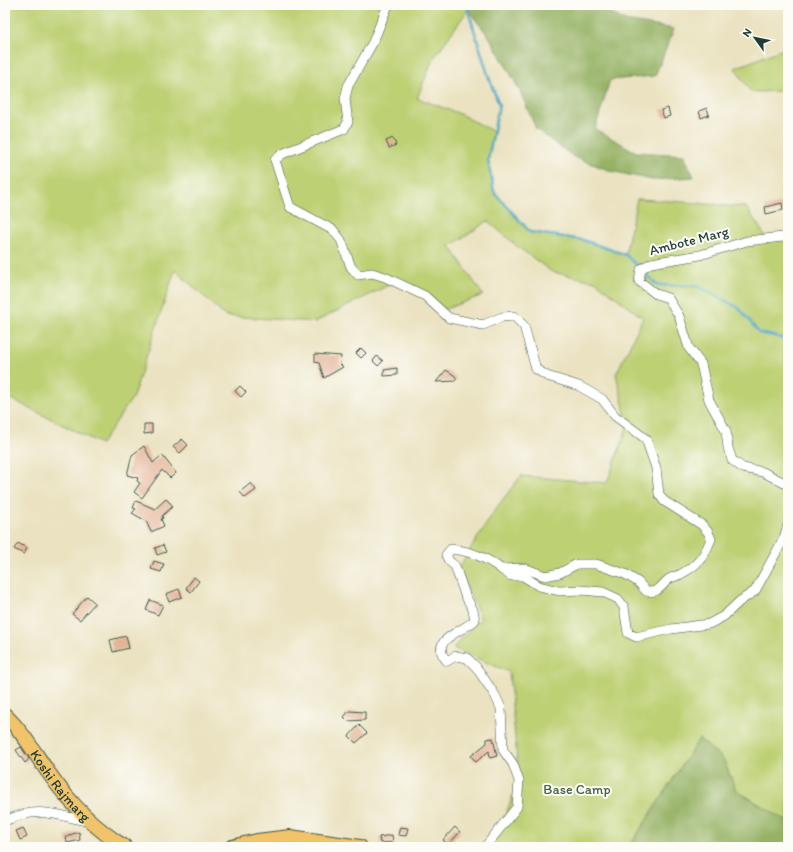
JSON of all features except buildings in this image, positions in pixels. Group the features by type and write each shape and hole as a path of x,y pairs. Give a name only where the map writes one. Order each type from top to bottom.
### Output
{"main road":[{"name":"Koshi Rajmarg","path":"5,715 26,739 47,771 72,803 106,836 125,847"},
{"path":"232,847 257,841 290,837 360,847"}],"street":[{"path":"388,5 373,42 348,86 345,99 348,122 344,129 282,154 275,160 290,207 333,230 341,240 351,266 358,276 372,273 425,296 449,318 483,325 502,318 514,316 524,326 536,369 547,376 579,386 602,399 615,416 636,430 646,439 656,468 659,494 664,501 702,526 708,532 711,539 704,556 691,568 670,579 662,588 654,593 646,591 638,582 625,574 596,564 577,564 560,573 545,576 524,568 501,569"},
{"name":"Ambote Marg","path":"788,238 783,237 747,241 700,255 652,263 640,269 639,281 656,294 668,298 679,316 688,348 701,364 709,400 726,431 728,448 732,460 743,468 763,472 788,485"},
{"path":"485,847 517,808 519,781 513,764 503,750 500,708 495,694 476,667 467,658 456,656 447,661 442,655 442,648 449,634 471,624 475,620 473,610 465,595 455,566 449,561 446,555 451,549 468,552 486,558 512,576 523,576 539,586 559,591 582,590 604,592 618,599 624,607 628,634 636,637 671,629 710,624 724,616 740,601 755,591 784,538 788,525"},
{"path":"5,821 26,812 38,811 90,822"}],"green space":[{"name":"Base Camp","path":"5,5 468,5 468,10 433,59 417,98 460,114 494,132 488,160 494,192 530,232 583,240 625,255 637,199 746,207 767,239 788,239 788,822 736,790 723,759 699,739 629,847 485,847 498,833 519,781 509,672 453,648 481,618 458,569 497,507 521,476 607,483 628,425 616,374 643,318 595,281 552,272 518,247 488,221 450,246 483,295 440,311 425,296 395,282 315,322 225,316 175,270 133,397 101,444 5,396"},
{"path":"468,5 597,5 625,21 674,29 655,76 610,80 595,129 636,152 684,155 694,177 652,180 611,171 574,157 536,129 519,89 490,38 468,10"},
{"path":"788,47 788,91 751,92 735,68"},
{"path":"699,739 723,759 736,790 788,822 788,847 629,847"}],"waterway":[{"path":"468,5 468,10 489,78 499,105 488,160 494,192 530,232 583,240 626,255 640,268"},
{"path":"643,272 657,285 697,286 739,308 759,333 788,339"}]}
